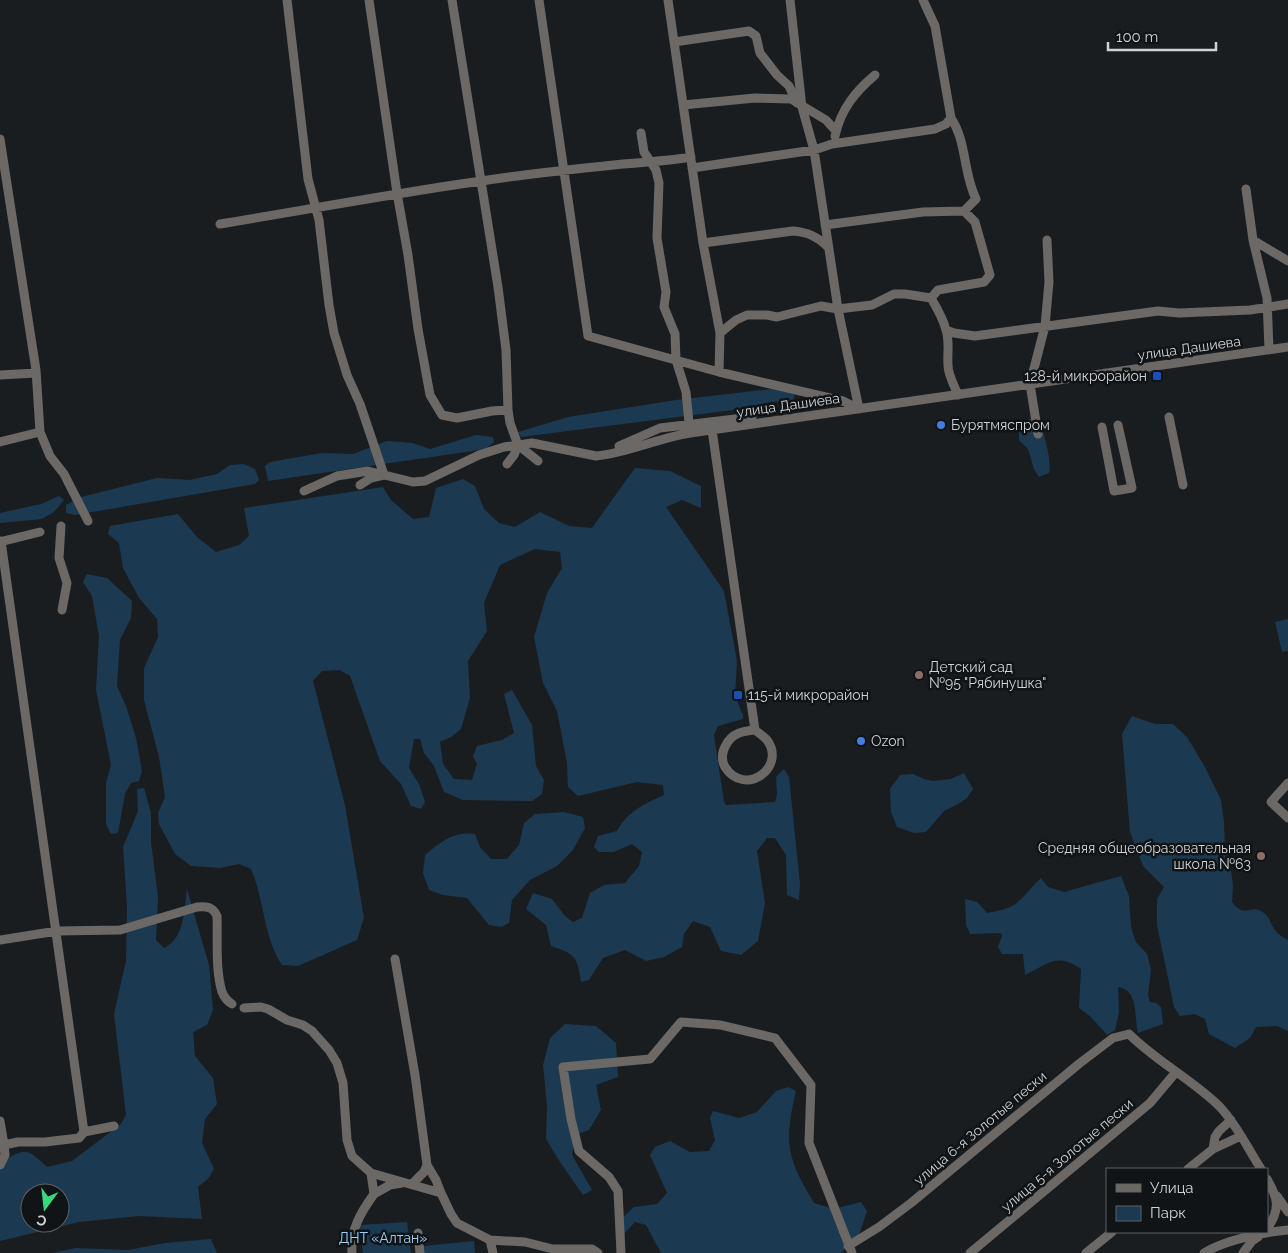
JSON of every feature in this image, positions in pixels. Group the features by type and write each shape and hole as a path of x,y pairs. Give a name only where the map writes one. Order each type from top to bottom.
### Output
{"street":[{"path":"287,0 308,179 317,208 322,235 329,305 334,333 346,375 360,404 384,475 371,478 360,485"},
{"path":"369,0 418,329 430,395 442,416 458,418 492,411 508,410"},
{"path":"452,0 506,350 510,422 518,445 538,461"},
{"path":"539,0 588,336 719,372 843,401 859,409"},
{"path":"668,0 703,243 720,333 719,372"},
{"path":"790,0 800,105 814,150 838,309 859,409"},
{"path":"923,0 935,26 951,118 958,128 968,178 976,199 964,212"},
{"path":"674,42 749,31 756,36 760,53 777,75 789,86 800,105"},
{"path":"832,144 846,106 857,90 875,74"},
{"path":"683,105 755,98 791,99 826,120 836,131"},
{"path":"692,168 814,150 832,144 935,129 946,124 951,118"},
{"path":"641,133 644,152 651,161 659,183 658,238 666,292 664,307 675,334 676,360 686,392 689,429 752,417"},
{"path":"0,145 36,373 40,432 50,456 64,474 88,521"},
{"path":"220,224 397,193 480,181 563,170 651,161 669,161 690,157"},
{"path":"1246,189 1267,306 1269,350"},
{"path":"825,225 923,212 964,212 975,222 990,275 984,282 938,290 931,298"},
{"path":"703,243 793,231 804,232 820,239 828,247"},
{"path":"1038,434 1030,384 1045,326 1049,282 1047,240"},
{"path":"1254,240 1288,261"},
{"path":"720,333 731,323 747,315 777,317 821,306 838,309 872,305 894,294 931,298"},
{"path":"931,298 942,317 946,330 949,348 948,365 958,395"},
{"path":"946,330 975,336 1158,311 1179,313 1250,310 1288,304"},
{"name":"улица Дашиева","path":"304,491 337,476 368,471 413,482 425,481 479,455 504,447 532,443 596,456 617,453 689,429 712,430 1288,347"},
{"path":"0,375 36,373"},
{"path":"1169,417 1183,485"},
{"path":"1102,427 1114,491 1132,488 1118,425"},
{"path":"712,430 755,730 768,741 772,754 769,768 759,778 745,780 732,776 724,764 723,750 730,738 742,731 755,730"},
{"path":"0,442 40,432"},
{"path":"507,464 514,455 518,445"},
{"path":"61,526 59,558 67,583 62,610"},
{"path":"40,532 1,542 84,1132"},
{"path":"1288,783 1271,802 1288,818"},
{"path":"0,940 57,930 120,930 197,907 207,906 212,908 217,916 219,975 222,993 226,1000 232,1004"},
{"path":"394,959 415,1075 427,1165 451,1214 458,1222 490,1240 525,1242 553,1249 592,1249 598,1253"},
{"path":"244,1008 261,1007 268,1009 287,1020 303,1025 312,1031 330,1050 337,1063 343,1083 347,1140 352,1156 370,1173 441,1193"},
{"path":"621,1253 618,1191 609,1177 579,1151 571,1119 563,1067 650,1059 681,1022 721,1025 775,1038 811,1085 809,1144 850,1250"},
{"name":"улица 6-я Золотые пески","path":"850,1250 906,1208 1080,1063 1113,1038 1129,1034 1150,1054 1176,1072"},
{"path":"1176,1072 1214,1101 1231,1120 1260,1168"},
{"name":"улица 5-я Золотые пески","path":"970,1253 1150,1104 1176,1072"},
{"path":"1213,1149 1215,1138 1219,1131 1231,1120"},
{"path":"0,1121 5,1154 0,1165"},
{"path":"4,1145 18,1142 45,1142 79,1138 84,1132 114,1126"},
{"path":"1189,1168 1213,1149 1242,1136"},
{"path":"352,1253 352,1237 356,1225 362,1210 374,1194 390,1185 408,1183 424,1172 427,1165"},
{"path":"370,1173 374,1194"},
{"path":"1268,1181 1288,1212"},
{"path":"1268,1226 1276,1208 1276,1195"},
{"path":"1268,1232 1288,1230"},
{"path":"418,1233 420,1253"},
{"path":"1086,1253 1111,1233"},
{"path":"1204,1253 1222,1244 1260,1233"},
{"path":"1243,1253 1252,1241 1263,1233"},
{"path":"490,1240 493,1253"}],"green space":[{"path":"771,389 794,394 794,401 770,402 733,410 521,437 518,432 568,417 676,400"},
{"path":"1031,418 1041,420 1050,467 1049,473 1039,477 1034,469 1028,449 1019,440 1019,425"},
{"path":"476,435 493,437 494,442 486,449 268,481 265,466 270,462 322,453 353,454 387,441 413,443 430,449"},
{"path":"244,464 255,469 259,480 255,484 75,515 66,513 66,505 81,497 157,478 190,480 217,474 230,465"},
{"path":"635,468 670,471 701,486 701,508 682,500 666,507 724,591 737,661 735,697 743,719 718,726 714,735 724,802 726,805 775,802 777,794 776,777 784,769 789,777 800,884 799,900 787,895 786,855 775,838 767,838 757,851 765,903 758,941 741,955 721,951 710,927 693,921 684,934 682,947 664,957 646,961 625,950 603,958 589,980 581,982 574,958 566,951 551,946 546,925 526,909 533,893 552,899 565,916 573,922 582,918 590,893 604,885 625,883 639,866 642,852 632,844 614,852 599,852 594,847 598,836 617,831 631,813 664,795 663,785 637,782 578,796 568,787 567,763 557,711 543,683 534,637 547,593 562,568 560,552 535,549 500,565 484,603 487,631 468,661 470,698 461,729 451,737 440,742 443,764 454,779 472,780 477,764 473,756 477,746 502,740 514,733 504,694 512,690 532,725 536,766 544,780 542,794 532,801 463,800 444,792 434,766 424,753 420,739 414,739 409,768 419,784 425,802 421,809 411,806 401,784 380,761 350,676 340,670 322,671 313,681 345,805 364,918 357,940 298,966 282,965 271,943 251,869 239,864 220,868 191,866 175,854 159,824 158,813 165,797 159,757 144,700 144,668 158,637 157,619 139,598 123,568 119,543 108,534 110,526 178,514 197,537 216,552 239,545 249,536 244,508 383,487 391,500 413,519 429,517 436,488 463,479 475,486 484,509 499,523 515,527 540,512 569,526 592,528"},
{"path":"59,496 64,500 54,512 42,519 0,523 0,513 41,504"},
{"path":"87,574 107,578 132,601 131,618 120,640 117,686 126,706 136,738 142,771 139,781 131,783 125,794 118,833 111,834 106,824 106,783 111,765 96,690 99,636 92,596 83,582"},
{"path":"1288,619 1288,651 1282,652 1275,622"},
{"path":"1132,716 1155,724 1173,724 1187,737 1205,767 1221,800 1225,850 1230,864 1233,885 1232,902 1241,910 1255,909 1264,913 1276,932 1288,940 1288,1031 1277,1026 1256,1027 1250,1038 1235,1048 1209,1034 1205,1019 1195,1014 1180,1016 1174,1007 1157,925 1157,899 1164,887 1143,866 1130,832 1122,734"},
{"path":"964,773 973,789 967,798 944,811 926,832 914,833 897,827 891,812 890,789 900,775 913,774 933,781 951,779"},
{"path":"144,788 151,813 151,842 158,897 156,940 164,948 176,937 184,914 187,889 209,965 213,1010 207,1025 193,1032 195,1056 213,1078 217,1104 205,1119 202,1143 214,1169 208,1179 198,1187 202,1219 139,1216 70,1224 70,1183 20,1183 20,1233 33,1233 0,1241 0,1162 20,1152 29,1153 47,1167 72,1161 121,1124 126,1115 114,1014 126,961 127,905 123,847 138,811 137,789"},
{"path":"564,812 583,817 585,828 573,850 557,866 530,880 512,900 509,923 501,927 489,925 467,898 443,895 429,890 423,873 425,855 448,838 460,834 475,834 480,847 491,859 507,859 519,845 524,823 535,814"},
{"path":"1121,876 1129,896 1131,927 1136,942 1147,954 1151,970 1148,995 1150,1002 1156,1003 1161,1007 1163,1024 1138,1033 1133,999 1125,989 1118,987 1119,1012 1115,1030 1107,1035 1090,1016 1079,1008 1081,969 1065,961 1059,961 1047,964 1025,975 1023,954 1002,954 998,947 1002,936 1001,933 970,934 966,925 965,899 977,902 987,913 1015,904 1041,878 1048,887 1064,892"},
{"path":"565,1024 596,1026 616,1043 618,1077 596,1085 601,1110 589,1130 575,1135 572,1155 592,1190 583,1195 546,1139 547,1106 543,1065 550,1038"},
{"path":"788,1087 796,1091 790,1127 789,1142 791,1156 799,1177 814,1203 834,1209 861,1202 867,1211 859,1235 841,1253 661,1253 646,1225 635,1222 621,1237 623,1217 634,1207 657,1204 667,1193 650,1155 655,1147 670,1141 690,1152 709,1151 715,1140 710,1118 713,1111 739,1118 757,1112 776,1091"},
{"name":"ДНТ «Алтан»","path":"407,1222 411,1253 363,1253 359,1225"},
{"path":"211,1239 217,1253 52,1253 76,1248 128,1250 165,1243"},
{"name":"ДНТ «Алтан»","path":"474,1241 475,1253 424,1253 423,1246"}],"place":[{"name":"128-й микрорайон","path":"1157,376"},
{"name":"Бурятмяспром","path":"941,425"},
{"name":"Детский сад №95 \"Рябинушка\"","path":"919,675"},
{"name":"115-й микрорайон","path":"738,695"},
{"name":"Ozon","path":"861,741"},
{"name":"Средняя общеобразовательная школа №63","path":"1261,856"}]}
